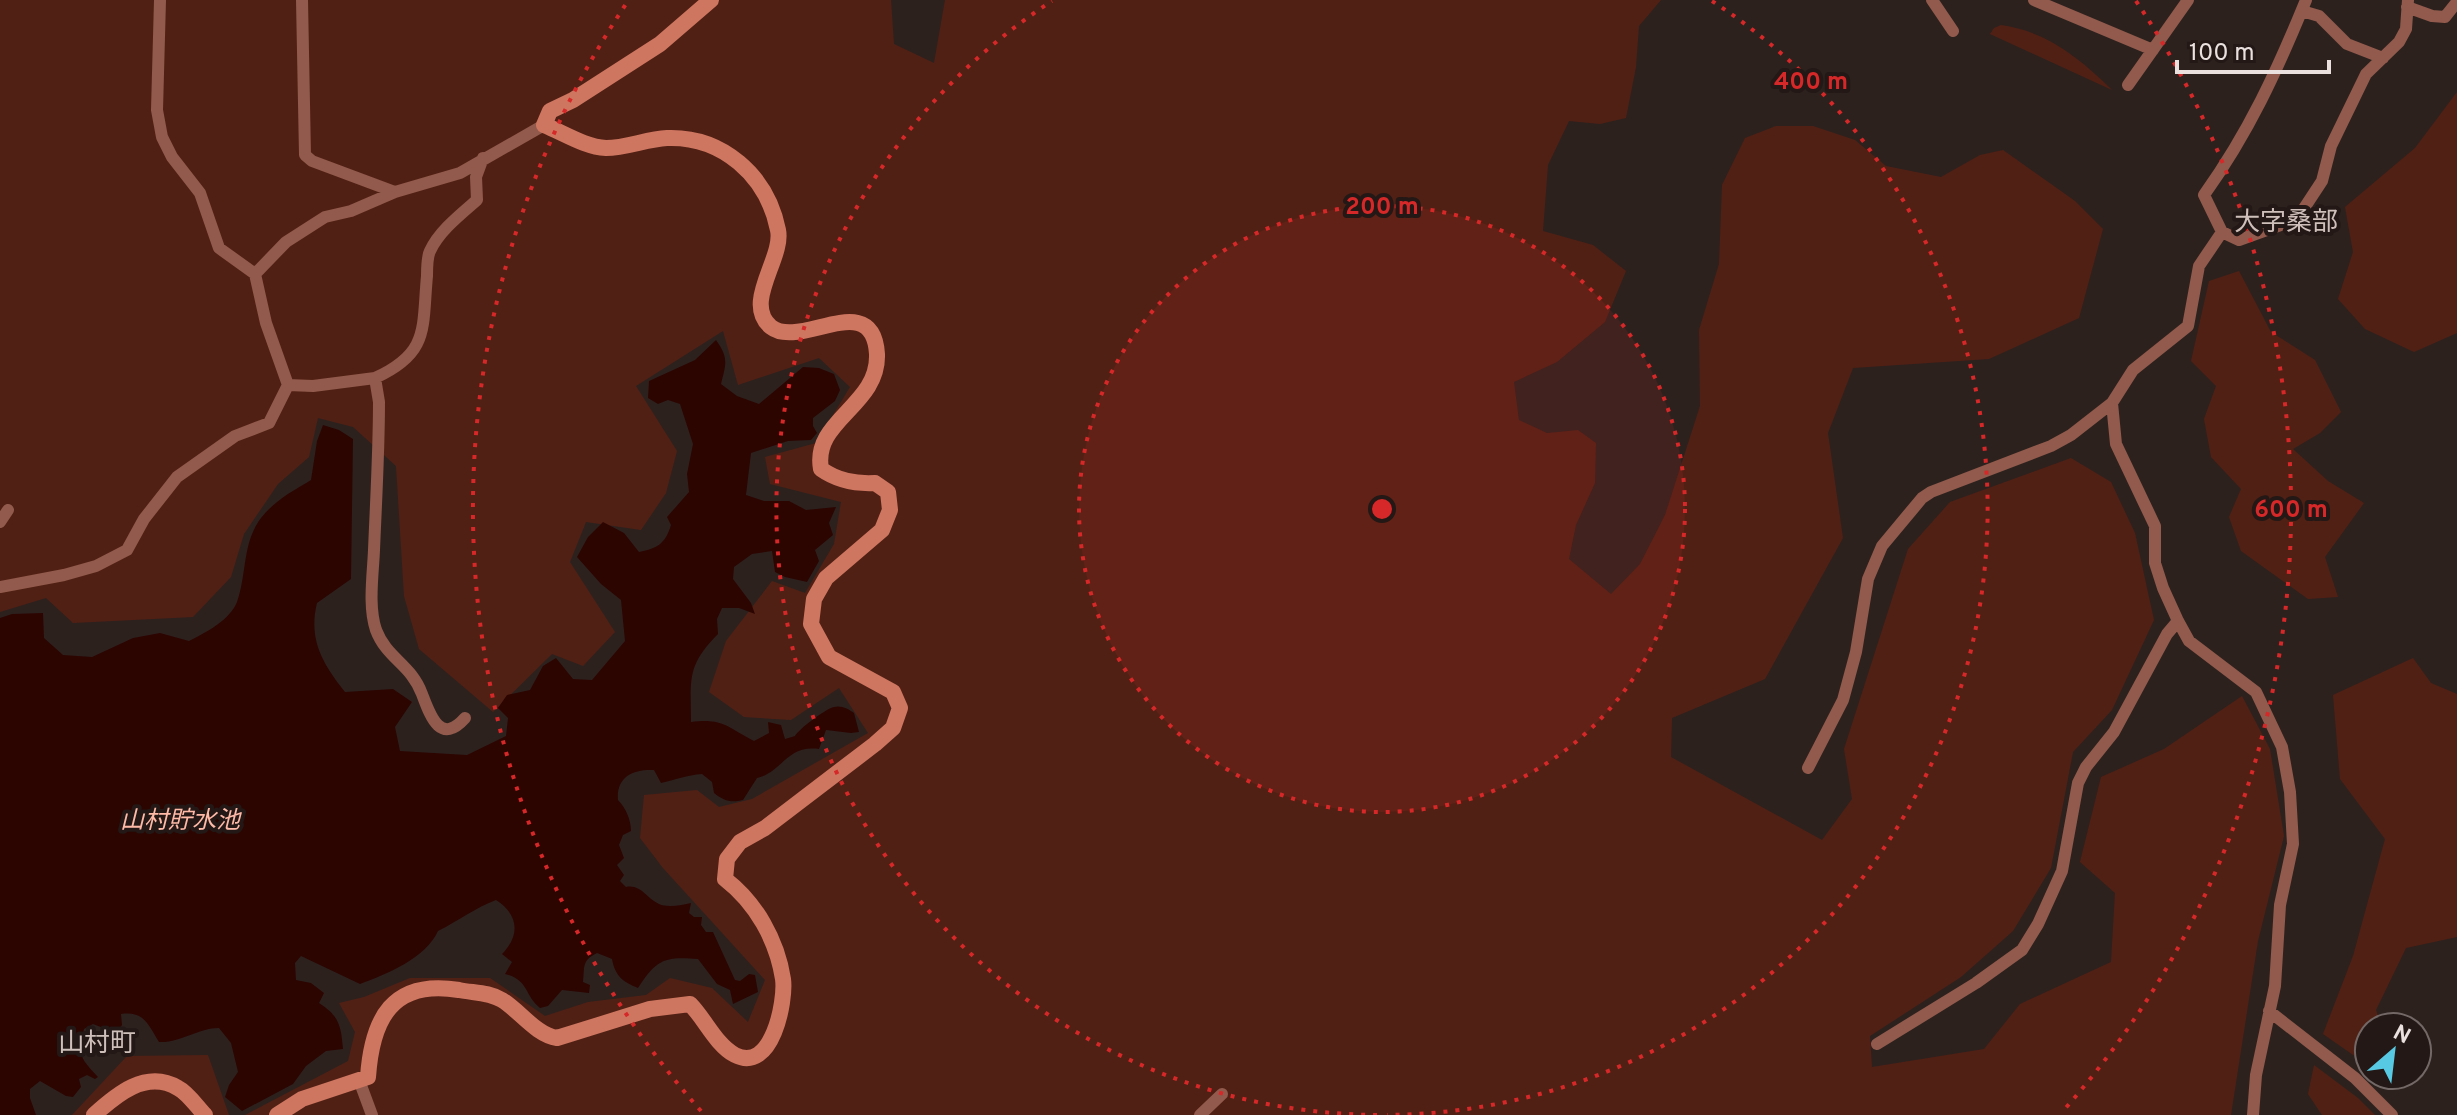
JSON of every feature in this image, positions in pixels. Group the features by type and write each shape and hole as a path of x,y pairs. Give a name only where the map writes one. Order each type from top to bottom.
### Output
{"street":[{"path":"0,587 96,566 127,550 144,519 177,477 235,436 269,423 288,385 266,323 255,274 219,248 200,193 172,157 162,137 157,110 160,0"},
{"path":"302,0 305,155 312,161 395,192"},
{"path":"255,274 286,242 325,217 460,173 544,125 550,111 573,100 660,44 711,0"},
{"path":"1932,0 1953,31"},
{"path":"2034,0 2153,50"},
{"path":"2128,85 2188,0"},
{"path":"2383,58 2347,44 2304,5 2259,110 2235,152 2204,195 2222,232 2239,240 2297,219 2322,181 2331,146 2366,74 2383,58 2399,42 2406,29 2408,4 2432,16 2445,17 2457,2"},
{"path":"277,1115 302,1099 368,1077 375,1033 387,1008 411,993 447,988 498,997 545,1036 557,1038 650,1009 690,1004 733,1054 749,1056 758,1053 771,1041 778,1026 783,981 772,941 754,906 725,879 727,859 740,842 787,812 893,728 900,708 893,692 829,657 811,624 814,599 826,578 882,530 890,510 888,492 875,483 858,484 832,477 821,469 820,462 823,443 832,428 858,403 873,382 876,340 866,327 852,322 836,322 801,332 772,328 765,319 761,304 766,273 776,257 779,232 765,193 741,163 725,150 700,140 666,138 607,148 585,144 544,125"},
{"path":"288,385 313,386 375,378 394,370 410,356 422,337 429,251 451,224 477,200 476,177 483,158"},
{"path":"1808,768 1843,700 1856,652 1868,579 1882,546 1922,498 1931,492 2051,446 2071,435 2112,403 2133,370 2188,326 2199,266 2222,232"},
{"path":"375,378 379,402 373,587 376,629 388,652 415,677 432,722 440,728 453,727 465,718"},
{"path":"2112,403 2116,444 2155,526 2155,563 2178,621 2189,641 2256,692 2282,747 2290,792 2293,844 2280,905 2275,986 2256,1075 2253,1115"},
{"path":"0,522 8,510"},
{"path":"1877,1044 1976,983 2022,950 2038,924 2062,871 2078,783 2086,767 2114,732 2167,634 2178,621"},
{"path":"2269,1011 2355,1078 2392,1115"},
{"path":"359,1080 372,1115"},
{"path":"94,1115 117,1094 134,1084 151,1083 179,1088 205,1115"},
{"path":"1200,1115 1222,1094"}],"shaded area":[{"path":"0,0 891,0 894,44 934,63 945,0 1661,0 1639,26 1636,67 1626,118 1600,124 1569,121 1548,165 1543,231 1593,245 1626,271 1605,322 1557,362 1514,382 1519,420 1547,433 1578,430 1596,443 1595,483 1576,525 1569,559 1611,594 1640,564 1665,515 1700,406 1699,330 1719,264 1722,185 1745,138 1776,126 1813,126 1855,140 1886,166 1941,177 1980,155 2003,150 2075,201 2103,229 2079,318 1989,359 1853,368 1828,433 1843,538 1765,679 1672,718 1671,757 1822,840 1852,799 1844,749 1908,549 1950,502 2071,458 2111,482 2135,533 2154,620 2112,710 2073,752 2051,868 2013,931 1961,977 1870,1036 1872,1067 1984,1049 2020,1004 2111,962 2115,893 2080,862 2101,777 2164,749 2242,696 2270,749 2284,836 2258,941 2231,1115 245,1115 348,1061 355,1032 339,1003 364,997 410,978 490,978 545,1016 588,1002 646,995 670,978 712,988 748,1022 765,980 663,868 640,838 644,795 697,790 719,807 752,799 868,733 839,688 791,720 744,717 709,692 726,641 772,581 805,593 834,544 841,502 770,484 765,457 816,443 850,387 819,358 738,385 723,331 636,386 677,451 666,493 641,530 586,522 570,562 615,632 583,666 552,654 493,712 419,649 404,596 396,466 353,427 318,418 309,457 278,484 244,534 231,577 193,617 73,623 46,598 0,612"},
{"path":"2001,25 2033,33 2062,48 2112,90 1990,34"},
{"path":"2457,92 2457,333 2414,352 2365,329 2338,299 2353,252 2345,207 2415,148"},
{"path":"2239,271 2271,332 2315,360 2341,412 2320,433 2293,449 2328,481 2364,503 2325,557 2338,597 2308,599 2241,551 2229,517 2241,489 2211,457 2204,419 2216,386 2191,361 2209,281"},
{"path":"2413,658 2431,683 2457,694 2457,937 2406,948 2376,1011 2353,1011 2353,1055 2323,1034 2353,956 2385,839 2340,779 2333,695"},
{"path":"208,1055 229,1115 72,1115 127,1056"},
{"path":"2314,1065 2375,1115 2322,1115 2308,1094"}],"water":[{"name":"山村貯水池","path":"716,340 725,361 721,384 737,396 759,404 803,367 819,368 834,374 840,390 835,401 813,418 817,433 811,440 788,441 751,453 746,495 764,501 789,501 806,510 836,507 829,523 833,535 815,550 819,561 807,582 775,572 772,551 752,554 734,567 733,579 751,603 755,614 739,608 722,608 717,619 718,634 700,655 692,674 691,722 718,723 754,741 769,733 768,722 781,725 785,739 795,736 825,711 839,707 854,713 859,732 826,730 819,749 792,755 766,775 757,778 743,800 739,801 728,801 718,796 714,793 712,782 702,774 661,783 654,770 627,776 620,785 618,800 628,814 631,831 623,835 619,845 624,858 617,865 624,875 620,881 626,887 640,889 659,904 691,903 689,913 702,917 701,925 706,932 713,932 735,980 740,981 749,974 755,975 758,992 733,1004 730,990 717,984 698,959 686,958 662,962 650,971 638,988 620,978 612,959 597,953 585,965 583,982 590,985 589,993 562,990 548,1006 540,1008 518,980 505,974 512,962 502,954 512,940 514,925 509,912 496,900 438,931 425,949 405,964 360,984 301,956 295,963 296,980 311,983 324,993 319,1003 338,1022 343,1049 326,1051 306,1066 293,1084 242,1111 225,1097 238,1072 231,1043 219,1028 159,1042 140,1017 121,1014 122,1025 119,1029 111,1031 93,1024 84,1029 82,1055 98,1077 95,1079 87,1075 79,1079 81,1087 73,1097 40,1081 30,1089 36,1115 0,1115 0,618 12,614 43,613 44,638 63,655 92,657 133,638 160,633 189,641 209,630 234,609 248,548 261,518 278,501 311,480 317,441 323,425 353,439 351,579 317,603 314,629 319,651 345,692 393,689 412,702 395,727 400,751 467,755 506,736 508,718 498,708 507,695 530,690 543,666 556,658 573,679 592,680 625,641 621,600 601,584 577,557 588,537 603,522 624,533 639,552 656,547 666,537 671,525 667,517 689,492 687,474 693,444 680,404 668,400 658,404 648,398 649,381 695,360"}],"district":[{"name":"大字桑部","path":"2286,223"},
{"name":"山村町","path":"97,1044"}]}
